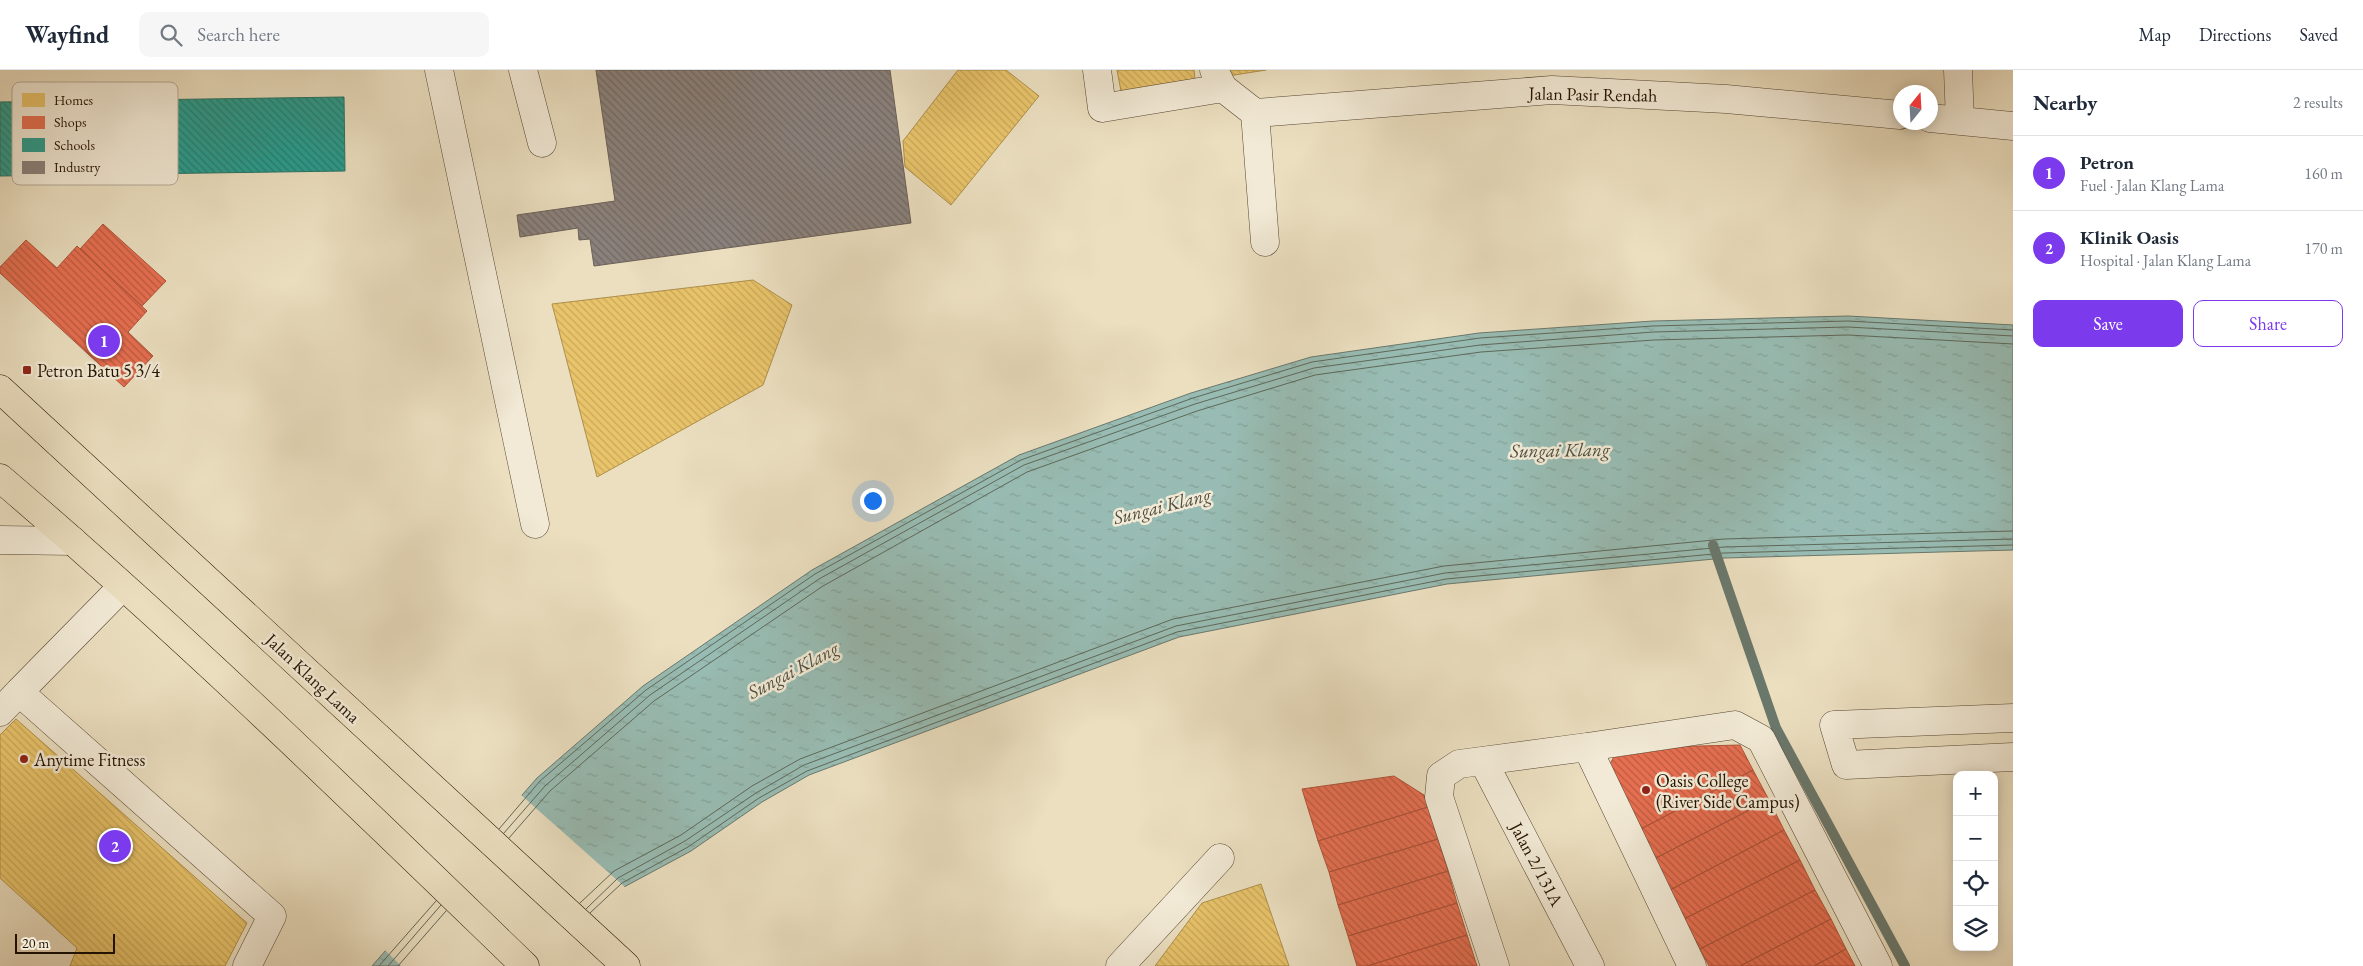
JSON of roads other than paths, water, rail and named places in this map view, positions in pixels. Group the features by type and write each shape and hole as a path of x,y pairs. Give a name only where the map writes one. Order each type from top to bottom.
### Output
{"main road":[{"name":"Jalan Klang Lama","path":"0,389 626,966"},
{"path":"0,478 73,541 290,738 525,966"}],"street":[{"path":"439,70 535,524"},
{"path":"523,70 542,143"},
{"path":"1097,70 1102,108 1218,79 1256,113 1265,242"},
{"path":"1958,70 1960,121"},
{"name":"Jalan Pasir Rendah","path":"1256,113 1550,80 1893,115"},
{"path":"1938,119 2013,126"},
{"path":"0,540 73,541"},
{"path":"0,712 122,587"},
{"path":"19,692 272,916 247,966"},
{"path":"2013,718 1834,724 1846,764 2013,757"},
{"path":"1495,966 1439,797 1441,776 1459,764 1735,726 1761,739 1878,966"},
{"path":"1588,747 1692,966"},
{"name":"Jalan 2/131A","path":"1483,761 1590,966"},
{"path":"1120,966 1220,858"}],"water":[{"name":"Sungai Klang","path":"1848,316 2013,325 2013,550 1725,558 1447,584 1179,637 809,775 762,802 691,851 624,887 545,966 372,966 537,778 643,686 812,570 1019,455 1191,393 1311,357 1479,333 1653,321"}],"waterway":[{"path":"1713,545 1776,728 1905,966"}],"place":[{"name":"Petron","path":"104,341"},
{"name":"Petron Batu 5 3/4","path":"27,370"},
{"name":"Anytime Fitness","path":"24,759"},
{"name":"Oasis College (River Side Campus)","path":"1646,790"},
{"name":"Klinik Oasis","path":"115,846"}]}
